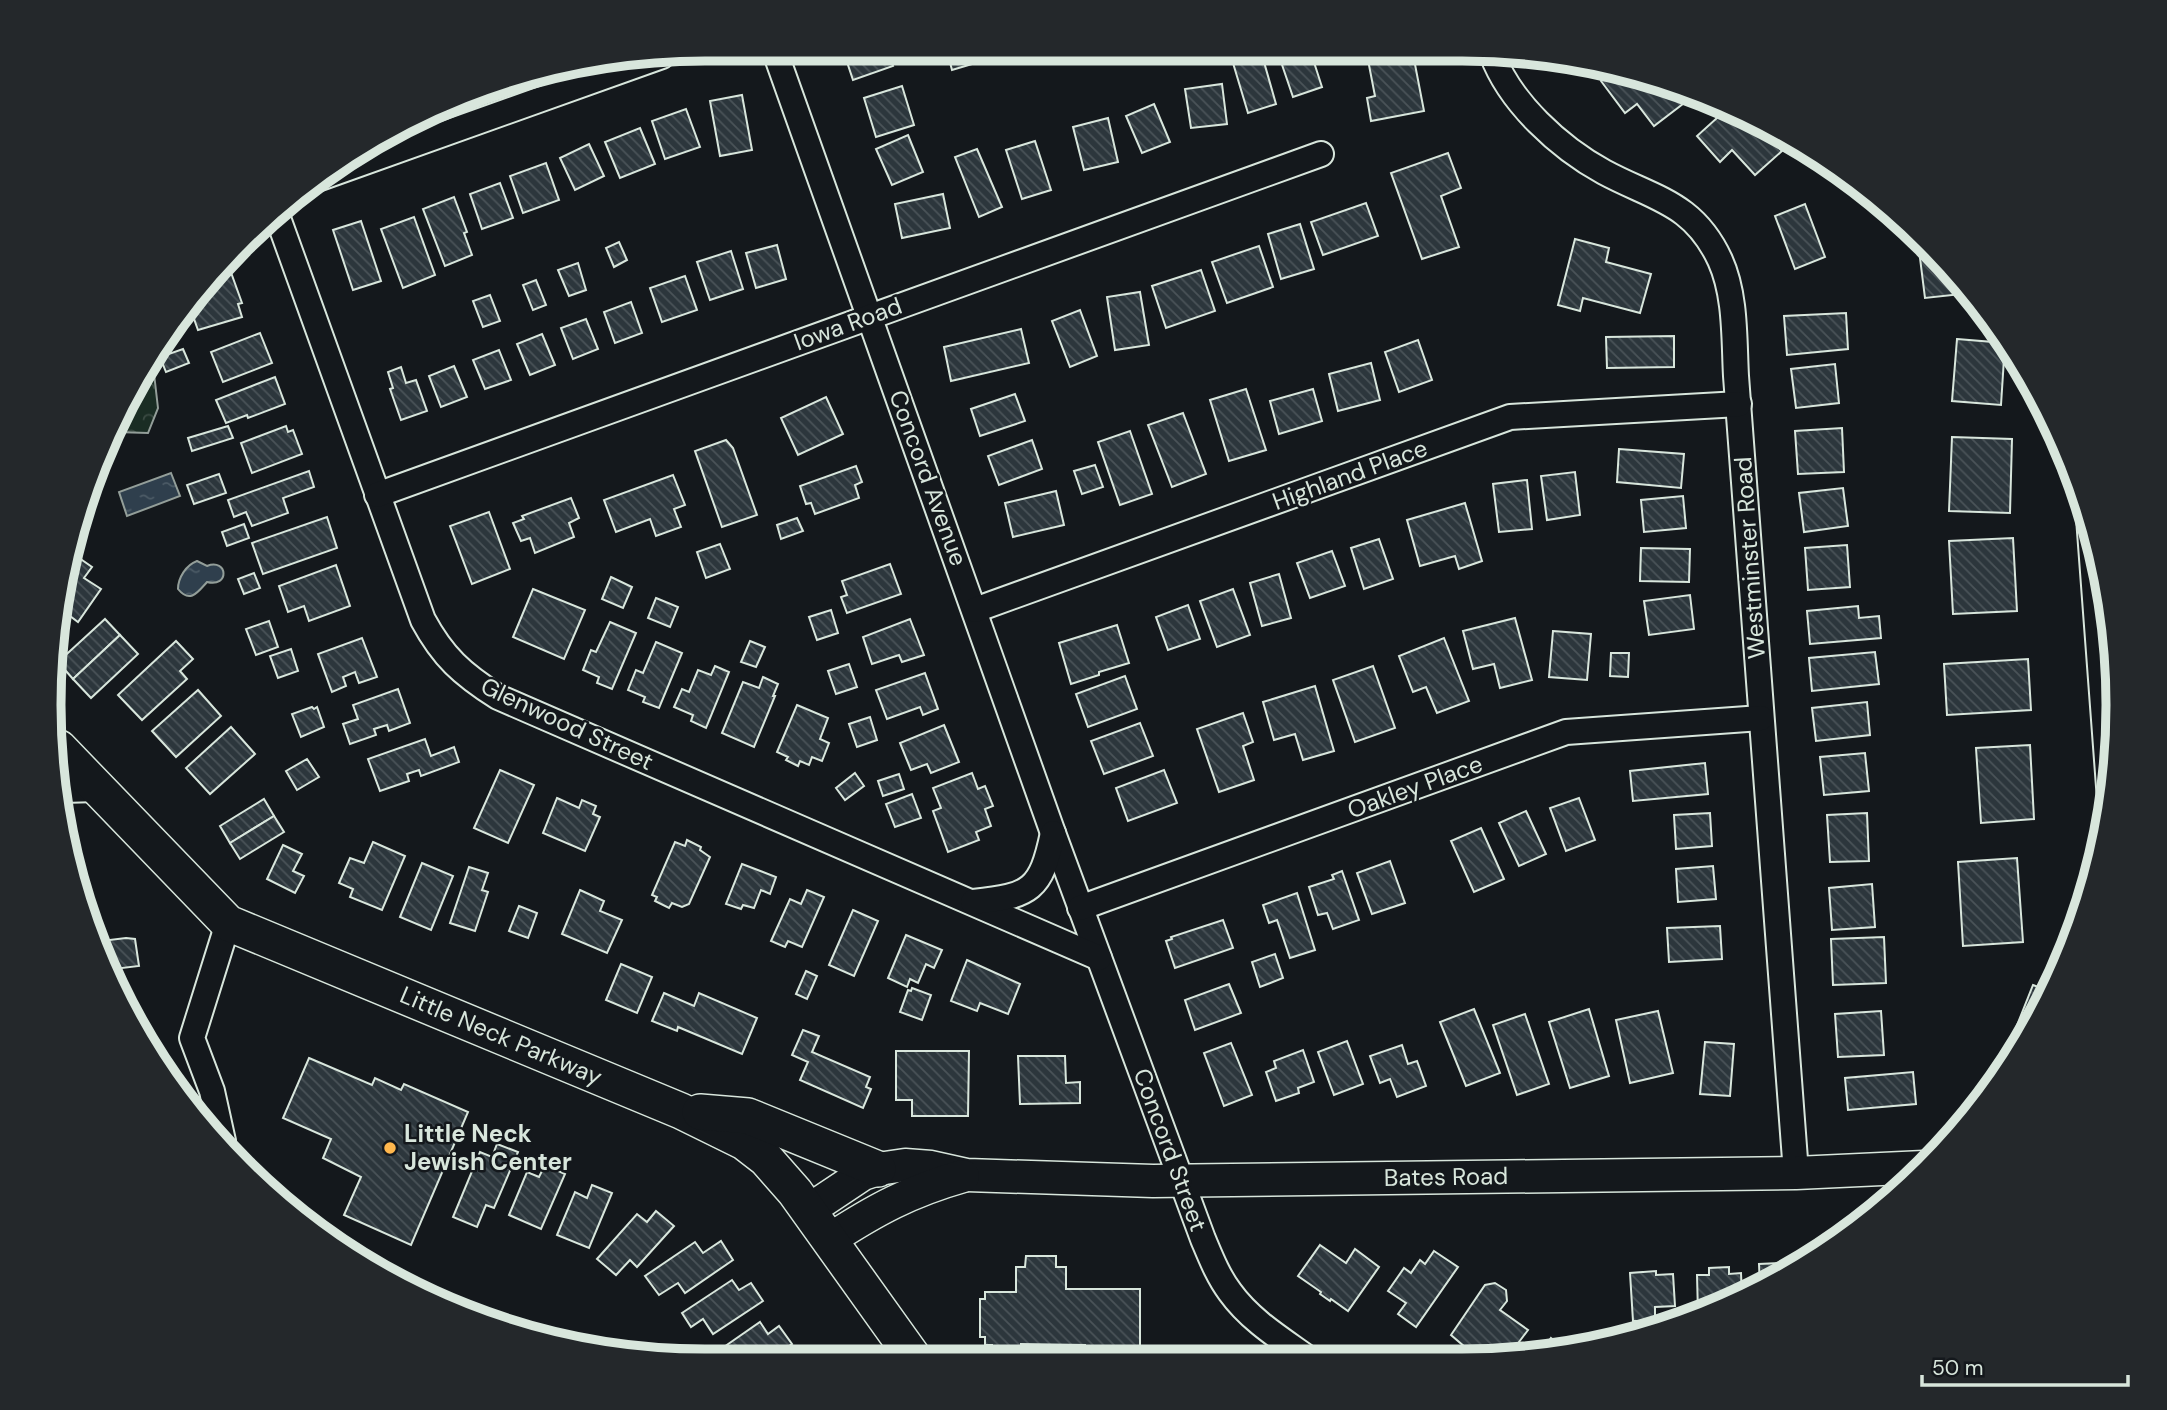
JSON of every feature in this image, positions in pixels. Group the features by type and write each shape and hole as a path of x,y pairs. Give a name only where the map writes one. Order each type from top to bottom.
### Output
{"main road":[{"name":"Little Neck Parkway","path":"64,758 80,789 228,923 681,1111 744,1142 766,1158 808,1210 907,1349"},
{"path":"681,1111 748,1116 878,1169"}],"street":[{"name":"Concord Avenue","path":"778,61 1080,908"},
{"name":"Westminster Road","path":"1497,63 1524,108 1559,143 1604,172 1675,206 1701,230 1720,261 1730,292 1796,1173"},
{"path":"353,166 635,66"},
{"name":"Iowa Road","path":"377,495 1321,154"},
{"name":"Glenwood Street","path":"280,222 423,620 436,644 453,665 498,697 1099,958"},
{"name":"Highland Place","path":"975,610 1510,417 1739,404"},
{"name":"Oakley Place","path":"1080,908 1566,732 1761,718"},
{"path":"973,902 1011,897 1033,885 1046,864 1053,833"},
{"name":"Concord Street","path":"1080,908 1216,1269 1230,1293 1255,1319 1296,1349"},
{"path":"220,1128 212,1091 192,1038 228,923"},
{"name":"Bates Road","path":"808,1210 863,1174 905,1165 931,1167 967,1175 1182,1181 1796,1173 1909,1168"},
{"name":"Bates Road","path":"829,1240 887,1203 934,1184 967,1175"}],"green space":[{"path":"154,372 158,408 148,433 122,432"}],"water":[{"path":"171,473 180,496 127,516 119,492"},
{"path":"197,561 207,566 219,566 224,573 223,577 214,583 207,582 194,595 186,596 178,589 179,581 183,572"}],"building":[{"path":"847,61 891,61 893,66 853,80"},
{"path":"950,61 982,61 952,70"},
{"path":"1264,61 1276,104 1248,113 1233,63"},
{"path":"1281,61 1314,61 1322,87 1293,97"},
{"path":"1368,61 1414,61 1424,111 1371,121 1367,98 1375,96"},
{"path":"1605,78 1629,83 1686,102 1654,126 1637,104 1625,113 1601,81"},
{"path":"1222,84 1227,124 1191,128 1185,89"},
{"path":"902,86 914,125 876,137 864,98"},
{"path":"742,95 752,150 720,156 710,101"},
{"path":"1154,104 1170,142 1142,153 1126,116"},
{"path":"686,109 700,147 665,159 652,121"},
{"path":"1720,115 1774,142 1782,151 1755,175 1732,150 1720,162 1697,136"},
{"path":"1108,118 1118,162 1084,170 1073,127"},
{"path":"640,128 655,164 620,178 605,142"},
{"path":"908,135 923,172 892,185 876,149"},
{"path":"1035,141 1051,190 1022,199 1006,150"},
{"path":"589,144 604,176 575,190 560,158"},
{"path":"977,149 1002,207 979,217 955,157"},
{"path":"1448,153 1461,188 1441,196 1459,247 1422,259 1391,173"},
{"path":"546,163 559,200 523,213 510,176"},
{"path":"500,183 513,218 482,229 470,194"},
{"path":"943,194 950,228 902,238 895,204"},
{"path":"454,197 472,255 445,266 423,209"},
{"path":"1366,203 1378,236 1323,255 1311,222"},
{"path":"1805,204 1825,257 1795,269 1775,216"},
{"path":"414,217 435,275 403,288 381,229"},
{"path":"361,221 381,281 353,290 333,230"},
{"path":"1300,224 1314,269 1281,279 1268,234"},
{"path":"1575,239 1609,248 1606,262 1651,274 1640,313 1583,298 1580,311 1558,305"},
{"path":"619,242 627,260 614,267 606,248"},
{"path":"777,245 786,279 756,288 746,253"},
{"path":"1259,246 1273,287 1227,303 1212,262"},
{"path":"731,251 743,289 710,300 697,262"},
{"path":"1919,252 1957,294 1925,298"},
{"path":"578,263 586,290 569,296 558,270"},
{"path":"1201,270 1215,311 1166,328 1152,286"},
{"path":"230,271 242,303 238,304 242,317 198,330 193,315"},
{"path":"685,276 697,310 662,322 650,288"},
{"path":"536,280 546,305 533,310 523,285"},
{"path":"1140,292 1149,345 1115,350 1107,297"},
{"path":"490,295 500,321 483,327 473,301"},
{"path":"631,302 642,333 615,343 604,312"},
{"path":"1080,310 1097,356 1070,367 1052,321"},
{"path":"1846,313 1848,349 1787,355 1784,316"},
{"path":"586,319 598,349 573,359 561,328"},
{"path":"1021,329 1029,363 951,381 944,347"},
{"path":"260,333 272,363 223,382 211,352"},
{"path":"542,334 555,365 530,375 517,344"},
{"path":"1674,336 1674,367 1607,368 1606,337"},
{"path":"1957,339 1994,342 2004,358 2001,405 1952,401"},
{"path":"1418,340 1432,380 1399,392 1385,352"},
{"path":"183,349 189,363 166,372 161,360 165,355"},
{"path":"499,350 511,380 485,389 473,360"},
{"path":"1371,363 1380,400 1338,411 1329,374"},
{"path":"1835,364 1839,403 1796,408 1791,369"},
{"path":"454,366 467,397 441,407 429,376"},
{"path":"401,367 406,383 416,380 427,411 401,420 390,389 393,388 388,372"},
{"path":"275,377 285,404 226,423 216,400"},
{"path":"1246,389 1266,450 1229,461 1210,400"},
{"path":"1313,389 1322,421 1279,434 1270,401"},
{"path":"1015,394 1025,421 980,436 971,409"},
{"path":"826,397 843,434 798,455 781,418"},
{"path":"1183,413 1206,474 1172,487 1148,425"},
{"path":"228,426 233,438 192,451 188,438"},
{"path":"286,426 288,432 293,430 302,454 252,473 241,443"},
{"path":"1842,428 1844,472 1798,474 1795,431"},
{"path":"1130,431 1152,494 1120,505 1098,442"},
{"path":"1952,437 2012,439 2010,513 1949,511"},
{"path":"726,440 733,448 757,515 722,527 695,451"},
{"path":"1032,440 1042,469 999,485 988,456"},
{"path":"1619,449 1684,454 1681,488 1617,482"},
{"path":"1095,465 1103,487 1082,494 1074,471"},
{"path":"856,466 862,482 855,485 859,498 815,514 811,503 806,504 800,486"},
{"path":"309,471 314,487 283,498 288,513 252,526 246,512 234,517 228,500"},
{"path":"1575,472 1580,515 1547,520 1541,476"},
{"path":"219,474 226,493 194,504 187,485"},
{"path":"673,475 685,505 674,509 681,527 656,536 650,519 616,532 604,500"},
{"path":"1527,480 1532,529 1499,532 1493,484"},
{"path":"1843,488 1848,526 1804,532 1799,493"},
{"path":"1056,491 1064,525 1013,537 1005,503"},
{"path":"1683,496 1686,528 1644,532 1641,500"},
{"path":"571,498 579,518 569,523 574,537 535,553 530,538 521,541 513,523 524,519 522,516"},
{"path":"1465,503 1482,561 1459,569 1455,556 1420,566 1407,520"},
{"path":"489,512 510,569 472,584 450,526"},
{"path":"327,517 337,548 263,574 252,543"},
{"path":"797,518 803,531 781,539 777,525"},
{"path":"244,524 249,538 227,546 222,532"},
{"path":"2013,538 2017,611 1953,614 1949,541"},
{"path":"1379,539 1393,579 1364,589 1351,548"},
{"path":"720,544 730,569 706,578 697,552"},
{"path":"1847,545 1850,587 1808,590 1805,548"},
{"path":"1641,548 1690,549 1689,582 1640,581"},
{"path":"1332,551 1345,586 1310,598 1297,563"},
{"path":"79,558 92,567 84,578 101,589 78,622 68,615"},
{"path":"890,564 901,594 847,613 841,597 847,595 842,581"},
{"path":"336,565 350,606 309,621 304,606 288,612 279,586"},
{"path":"254,573 260,588 244,594 238,579"},
{"path":"1279,574 1291,618 1262,626 1250,583"},
{"path":"611,577 632,587 623,608 602,599"},
{"path":"533,589 585,610 564,659 513,637"},
{"path":"1233,589 1250,635 1217,647 1200,601"},
{"path":"1690,595 1694,629 1649,635 1644,601"},
{"path":"656,598 678,607 670,627 648,618"},
{"path":"1188,605 1200,639 1168,650 1156,617"},
{"path":"1858,606 1859,618 1879,616 1881,638 1810,644 1807,611"},
{"path":"831,610 838,633 817,640 809,617"},
{"path":"1515,618 1532,680 1500,688 1494,664 1473,669 1463,631"},
{"path":"105,619 120,635 73,679 63,667 64,657"},
{"path":"910,619 924,655 902,662 899,655 872,664 863,637"},
{"path":"269,621 278,647 256,655 246,629"},
{"path":"610,622 636,633 612,689 597,683 599,677 583,670 591,650 596,652"},
{"path":"1117,625 1129,663 1071,684 1059,643"},
{"path":"1553,631 1591,634 1587,680 1549,677"},
{"path":"120,635 138,654 91,698 73,679"},
{"path":"362,638 377,677 359,683 355,672 343,677 346,686 332,692 318,654"},
{"path":"1444,638 1469,701 1437,713 1426,687 1413,692 1399,656"},
{"path":"176,641 193,659 180,671 187,679 142,720 118,695"},
{"path":"750,641 765,647 756,667 741,662"},
{"path":"656,642 682,653 659,708 643,702 645,697 628,690 636,670 643,673"},
{"path":"291,649 298,671 278,678 270,656"},
{"path":"1875,652 1879,684 1812,691 1809,658"},
{"path":"1611,653 1629,653 1628,677 1610,676"},
{"path":"2028,659 2031,710 1947,715 1944,664"},
{"path":"849,664 857,687 836,694 828,671"},
{"path":"715,666 729,672 706,728 691,721 693,715 674,707 682,689 689,692 698,670 711,675"},
{"path":"1373,666 1395,728 1355,742 1333,680"},
{"path":"925,673 938,709 923,715 920,707 887,719 876,690"},
{"path":"1125,676 1137,709 1088,727 1076,694"},
{"path":"763,677 778,684 754,747 722,733 743,682 759,688"},
{"path":"1315,686 1334,751 1303,760 1295,734 1274,740 1263,702"},
{"path":"398,689 410,723 389,731 387,725 374,729 376,735 350,744 343,724 358,719 353,705"},
{"path":"198,690 221,716 176,757 152,731"},
{"path":"1867,702 1870,735 1816,741 1812,708"},
{"path":"797,705 828,718 820,739 829,743 822,761 812,757 809,765 800,761 798,766 777,752"},
{"path":"317,707 324,727 301,737 292,714"},
{"path":"1243,713 1253,742 1243,746 1254,780 1219,792 1197,729"},
{"path":"870,717 877,740 857,747 849,724"},
{"path":"1140,723 1153,756 1104,774 1091,741"},
{"path":"944,725 959,762 931,773 927,764 911,770 900,743"},
{"path":"231,727 255,754 210,794 186,768"},
{"path":"425,739 431,756 454,747 459,762 421,776 419,770 407,774 409,781 380,791 368,759"},
{"path":"2030,745 2034,819 1981,823 1976,748"},
{"path":"1865,753 1869,791 1824,795 1820,757"},
{"path":"307,759 319,777 297,790 286,771"},
{"path":"1705,763 1708,794 1633,801 1630,771"},
{"path":"500,770 534,785 508,843 474,828"},
{"path":"1164,770 1177,803 1128,821 1116,788"},
{"path":"855,773 864,786 845,800 836,788"},
{"path":"972,773 978,789 985,786 993,806 985,809 991,826 976,832 979,840 948,852 933,811 941,808 933,788"},
{"path":"899,774 904,789 883,796 878,781"},
{"path":"912,794 921,818 895,827 886,804"},
{"path":"557,798 579,808 582,800 596,806 593,814 600,817 585,851 543,833"},
{"path":"1579,798 1595,840 1566,851 1550,808"},
{"path":"264,799 274,816 230,843 220,826"},
{"path":"1526,811 1546,854 1519,866 1499,823"},
{"path":"1710,813 1712,846 1676,849 1674,815"},
{"path":"1867,813 1869,861 1830,862 1827,815"},
{"path":"274,816 284,832 240,859 230,843"},
{"path":"1481,828 1504,879 1474,892 1451,841"},
{"path":"687,840 701,847 700,850 710,857 689,904 682,907 672,903 669,908 655,901 657,897 652,895 675,842 685,846"},
{"path":"373,842 405,856 382,910 350,897 353,889 339,883 350,858 364,863"},
{"path":"283,845 302,854 293,871 304,876 295,893 267,879"},
{"path":"2017,858 2023,942 1963,946 1958,862"},
{"path":"1390,861 1405,903 1372,914 1357,873"},
{"path":"422,863 453,876 431,930 400,917"},
{"path":"742,864 776,877 770,894 761,890 754,908 743,905 741,909 726,904"},
{"path":"1713,866 1716,899 1678,902 1676,869"},
{"path":"469,867 488,873 482,890 488,892 475,931 450,923"},
{"path":"1342,871 1359,920 1333,929 1327,913 1318,915 1309,887 1334,879 1332,875"},
{"path":"1872,884 1875,927 1832,930 1829,888"},
{"path":"580,890 604,901 600,911 622,920 607,953 562,934"},
{"path":"807,890 824,897 802,947 788,941 785,947 771,941 790,899 801,904"},
{"path":"1297,893 1315,950 1290,958 1277,920 1269,923 1263,905"},
{"path":"519,906 537,913 528,938 509,931"},
{"path":"853,910 878,921 854,976 829,965"},
{"path":"1223,920 1233,948 1175,968 1166,941"},
{"path":"1720,926 1722,959 1669,962 1667,928"},
{"path":"906,935 942,950 934,968 926,964 918,983 910,979 907,987 888,978"},
{"path":"1884,937 1886,983 1833,985 1831,939"},
{"path":"135,939 139,966 118,969 106,940"},
{"path":"1275,954 1283,978 1260,987 1252,962"},
{"path":"967,960 1020,984 1008,1014 980,1003 977,1011 951,1001"},
{"path":"621,964 652,977 637,1013 606,1000"},
{"path":"806,971 817,976 807,999 796,994"},
{"path":"1229,984 1241,1013 1195,1030 1185,1000"},
{"path":"2033,985 2040,988 2020,1027 2010,1042"},
{"path":"912,988 931,995 922,1020 900,1012 908,990 911,991"},
{"path":"664,993 694,1006 699,993 757,1018 742,1054 678,1027 677,1031 652,1021"},
{"path":"1474,1009 1500,1073 1466,1086 1440,1022"},
{"path":"1589,1009 1609,1076 1570,1088 1549,1022"},
{"path":"1658,1011 1673,1073 1630,1083 1616,1020"},
{"path":"1881,1011 1884,1055 1838,1057 1835,1014"},
{"path":"1525,1014 1549,1084 1517,1095 1493,1025"},
{"path":"803,1030 819,1036 812,1052 870,1077 866,1087 871,1089 863,1108 800,1080 808,1062 792,1055"},
{"path":"1347,1041 1363,1084 1334,1095 1318,1052"},
{"path":"1705,1042 1734,1044 1730,1096 1700,1094"},
{"path":"1231,1043 1252,1095 1224,1106 1204,1053"},
{"path":"1402,1045 1408,1064 1417,1061 1426,1086 1397,1097 1390,1079 1380,1083 1370,1056"},
{"path":"1303,1050 1314,1082 1298,1088 1299,1093 1276,1101 1266,1072 1276,1068 1274,1061"},
{"path":"896,1051 969,1051 968,1116 912,1116 912,1100 896,1100"},
{"path":"1018,1056 1065,1056 1066,1083 1080,1082 1080,1103 1020,1104"},
{"name":"Little Neck Jewish Center","path":"309,1058 372,1085 375,1078 401,1090 404,1084 468,1112 411,1245 344,1215 361,1177 323,1158 331,1139 283,1118"},
{"path":"1913,1072 1916,1104 1848,1110 1845,1078"},
{"path":"497,1144 518,1152 494,1208 486,1205 477,1227 453,1217 480,1152 492,1157"},
{"path":"545,1165 565,1174 541,1229 509,1215 527,1172 539,1177"},
{"path":"592,1185 612,1193 589,1248 557,1235 575,1192 587,1198"},
{"path":"656,1211 674,1226 637,1267 630,1260 616,1275 597,1259 637,1214 647,1222"},
{"path":"721,1241 733,1260 685,1293 678,1283 659,1295 645,1276 695,1242 703,1253"},
{"path":"1320,1245 1346,1263 1355,1249 1379,1267 1348,1311 1320,1294 1321,1292 1298,1276"},
{"path":"1434,1251 1458,1267 1416,1327 1398,1314 1406,1303 1388,1291 1404,1268 1411,1273 1420,1260 1425,1264"},
{"path":"1026,1256 1056,1256 1056,1267 1066,1267 1066,1289 1140,1289 1140,1349 1085,1349 1085,1345 1021,1344 1021,1349 992,1349 992,1345 985,1345 985,1337 980,1337 980,1299 985,1299 985,1292 1016,1292 1016,1267 1025,1267"},
{"path":"1784,1263 1759,1276 1759,1264"},
{"path":"1729,1267 1729,1274 1741,1273 1741,1285 1698,1304 1697,1275 1709,1275 1709,1268"},
{"path":"1656,1271 1656,1275 1673,1274 1675,1306 1655,1307 1655,1319 1633,1321 1630,1273"},
{"path":"732,1280 739,1290 751,1283 763,1301 713,1334 703,1319 691,1327 682,1313"},
{"path":"1495,1283 1506,1290 1507,1301 1500,1310 1528,1330 1516,1346 1467,1349 1451,1335 1485,1285"},
{"path":"760,1322 768,1334 779,1326 792,1344 784,1349 721,1349"}],"place":[{"name":"Little Neck Jewish Center","path":"390,1148"}]}
